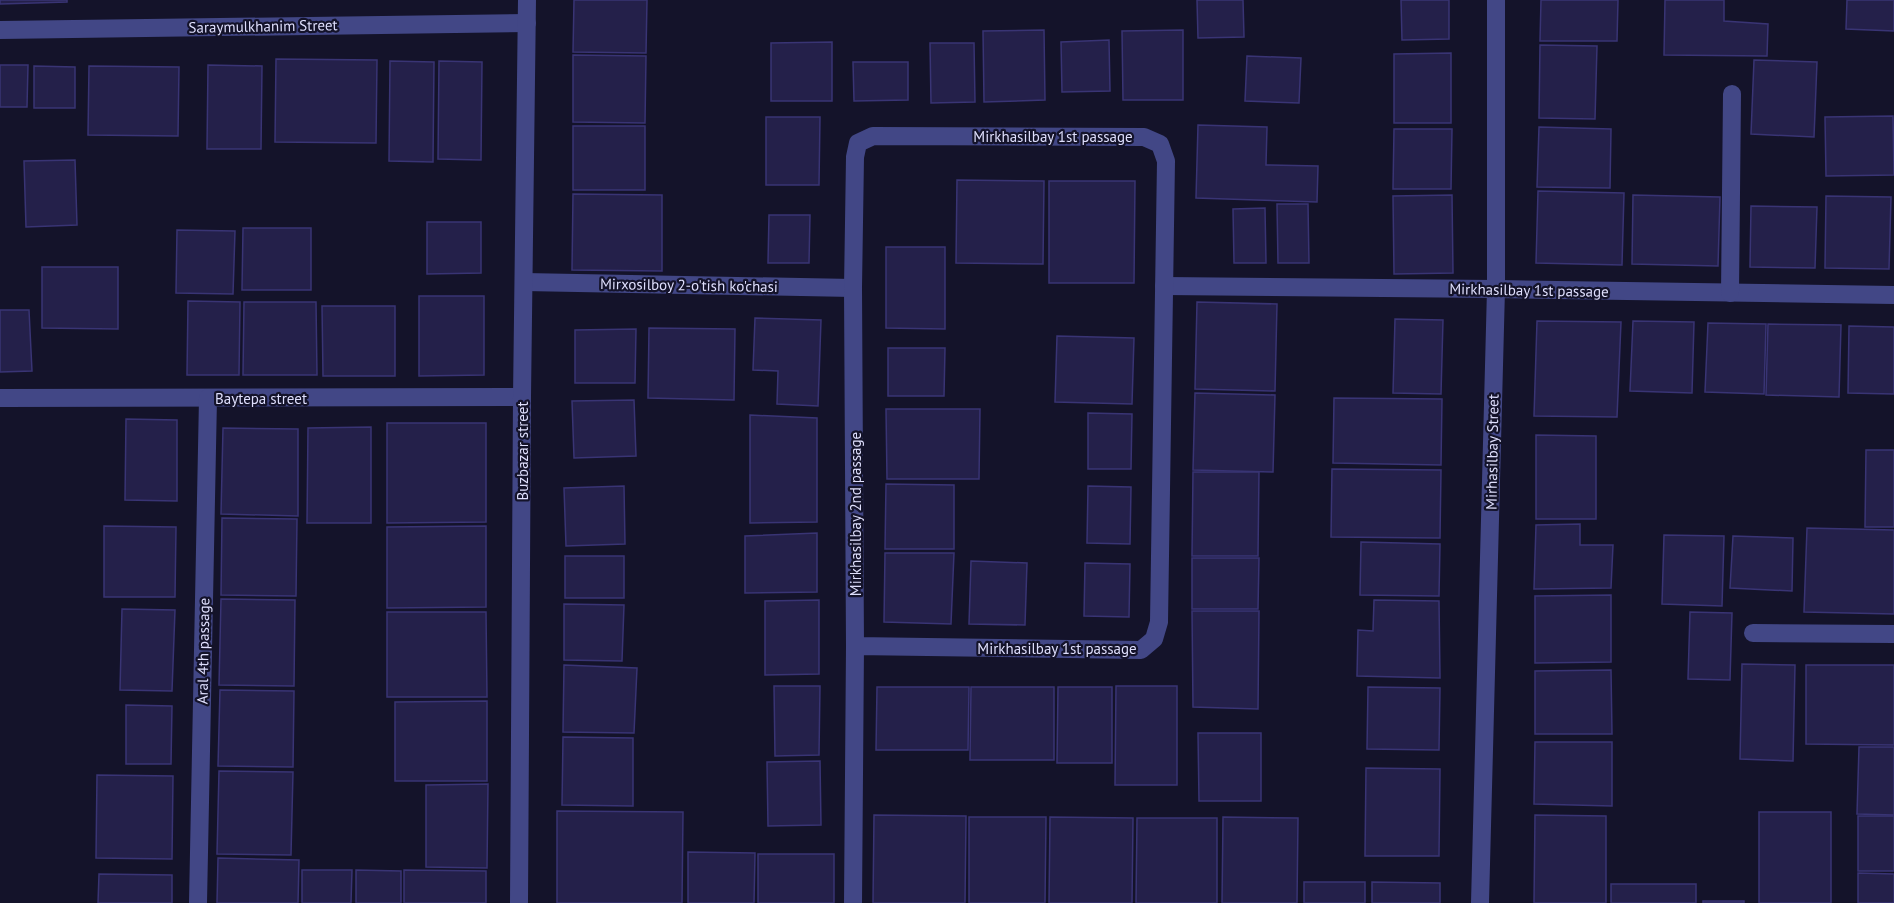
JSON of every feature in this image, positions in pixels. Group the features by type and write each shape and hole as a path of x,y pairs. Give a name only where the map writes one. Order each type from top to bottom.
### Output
{"street":[{"name":"Buzbazar street","path":"519,903 527,0"},
{"name":"Mirhasilbay Street","path":"1480,903 1496,289 1496,0"},
{"name":"Saraymulkhanim Street","path":"0,30 526,23"},
{"path":"1730,293 1732,94"},
{"name":"Mirkhasilbay 1st passage","path":"855,646 1141,650 1154,639 1159,622 1166,161 1160,144 1144,137 873,136"},
{"name":"Mirkhasilbay 2nd passage","path":"853,903 855,157 858,143 873,136"},
{"name":"Mirxosilboy 2-o'tish ko'chasi","path":"525,282 854,288"},
{"name":"Mirkhasilbay 1st passage","path":"1164,286 1894,296"},
{"name":"Baytepa street","path":"0,398 522,397"},
{"name":"Aral 4th passage","path":"198,903 208,398"},
{"path":"1753,633 1894,634"}],"building":[{"path":"0,0 67,0 67,2 0,4"},
{"path":"574,0 647,0 646,53 573,52"},
{"path":"1197,0 1243,0 1244,37 1198,38"},
{"path":"1401,0 1449,0 1449,39 1402,40"},
{"path":"1541,0 1618,0 1617,41 1540,41"},
{"path":"1665,0 1724,0 1724,21 1768,24 1767,56 1664,55"},
{"path":"1847,0 1894,0 1894,31 1846,29"},
{"path":"1044,30 1045,100 984,102 983,31"},
{"path":"1183,30 1183,100 1123,100 1122,31"},
{"path":"1109,40 1110,91 1062,92 1061,42"},
{"path":"832,42 832,101 771,101 771,43"},
{"path":"930,43 974,43 975,102 931,103"},
{"path":"1540,45 1597,46 1595,119 1539,118"},
{"path":"1451,53 1451,123 1394,123 1394,54"},
{"path":"573,55 646,56 645,123 573,122"},
{"path":"1247,56 1301,58 1299,103 1245,101"},
{"path":"276,59 377,60 376,143 275,142"},
{"path":"1754,60 1817,62 1814,137 1751,134"},
{"path":"390,61 434,62 433,162 389,161"},
{"path":"439,61 482,62 481,160 438,159"},
{"path":"853,62 908,62 908,100 854,101"},
{"path":"0,65 28,65 27,107 0,107"},
{"path":"208,65 262,66 261,149 207,149"},
{"path":"34,66 75,67 75,108 34,108"},
{"path":"89,66 179,67 178,136 88,135"},
{"path":"1893,116 1894,175 1826,176 1825,117"},
{"path":"766,117 820,117 819,185 766,185"},
{"path":"1198,125 1267,127 1266,165 1318,166 1317,202 1196,198"},
{"path":"573,126 645,126 645,190 573,190"},
{"path":"1539,127 1611,129 1610,188 1537,187"},
{"path":"1394,129 1452,129 1451,189 1393,189"},
{"path":"75,160 77,225 26,227 24,161"},
{"path":"957,180 1044,181 1043,264 956,263"},
{"path":"1049,181 1135,181 1134,283 1049,283"},
{"path":"1538,191 1624,193 1622,265 1536,263"},
{"path":"573,194 662,195 662,271 572,270"},
{"path":"1452,195 1453,273 1394,274 1393,196"},
{"path":"1633,195 1720,197 1718,266 1632,264"},
{"path":"1826,196 1891,197 1889,269 1825,268"},
{"path":"1277,204 1308,204 1309,263 1278,263"},
{"path":"1751,206 1817,207 1815,268 1750,267"},
{"path":"1265,208 1266,263 1234,263 1233,209"},
{"path":"769,215 810,215 809,263 768,263"},
{"path":"427,222 481,222 481,273 427,274"},
{"path":"243,228 311,228 311,290 242,290"},
{"path":"177,230 235,231 233,294 176,293"},
{"path":"886,247 945,247 945,329 886,328"},
{"path":"42,267 118,267 118,329 42,328"},
{"path":"419,296 484,296 484,375 419,376"},
{"path":"188,301 240,302 239,375 187,375"},
{"path":"244,302 316,302 317,375 243,375"},
{"path":"1197,302 1277,304 1275,391 1195,389"},
{"path":"322,306 395,306 395,376 323,376"},
{"path":"0,310 29,310 32,371 0,372"},
{"path":"755,318 821,320 818,406 777,404 778,371 753,370"},
{"path":"1395,319 1443,320 1441,394 1393,393"},
{"path":"1537,321 1621,322 1617,417 1534,416"},
{"path":"1633,321 1694,322 1692,393 1630,391"},
{"path":"1708,323 1766,324 1764,394 1705,392"},
{"path":"1768,324 1841,325 1839,397 1766,395"},
{"path":"1849,326 1894,327 1894,394 1848,393"},
{"path":"649,328 735,329 734,400 648,398"},
{"path":"636,329 635,383 575,383 575,330"},
{"path":"1057,336 1134,338 1132,404 1055,402"},
{"path":"888,348 945,348 944,396 888,396"},
{"path":"1195,393 1275,395 1273,472 1193,470"},
{"path":"1334,398 1442,399 1441,465 1333,463"},
{"path":"634,400 636,456 574,458 572,401"},
{"path":"886,409 980,409 979,479 887,479"},
{"path":"1088,413 1132,414 1131,469 1088,469"},
{"path":"750,415 817,418 817,522 750,523"},
{"path":"126,419 177,420 177,501 125,500"},
{"path":"387,423 486,423 486,522 387,523"},
{"path":"371,427 371,523 307,523 308,428"},
{"path":"223,428 298,429 298,516 221,514"},
{"path":"1536,435 1596,436 1596,519 1536,519"},
{"path":"1866,450 1894,450 1894,527 1865,527"},
{"path":"1332,469 1441,470 1440,538 1331,537"},
{"path":"1193,472 1259,472 1258,556 1192,556"},
{"path":"886,484 954,485 954,549 885,549"},
{"path":"624,486 625,544 566,546 564,488"},
{"path":"1088,486 1131,487 1130,544 1087,543"},
{"path":"222,518 297,519 296,596 221,595"},
{"path":"1580,524 1580,545 1613,545 1611,588 1534,589 1536,525"},
{"path":"104,526 176,527 175,597 104,597"},
{"path":"486,526 486,607 387,608 387,527"},
{"path":"1807,528 1894,530 1894,614 1804,612"},
{"path":"817,533 817,592 745,593 745,536"},
{"path":"1664,535 1724,536 1722,606 1662,604"},
{"path":"1733,536 1793,538 1792,591 1730,588"},
{"path":"1361,542 1440,544 1439,596 1360,595"},
{"path":"885,553 954,553 951,624 884,622"},
{"path":"565,556 624,556 624,598 565,598"},
{"path":"1192,558 1259,558 1258,609 1192,609"},
{"path":"971,561 1027,563 1025,625 969,624"},
{"path":"1085,563 1130,564 1129,617 1084,616"},
{"path":"1611,595 1611,662 1535,663 1535,596"},
{"path":"221,599 295,600 294,686 219,685"},
{"path":"819,600 819,674 765,675 765,601"},
{"path":"1374,600 1439,601 1440,678 1357,676 1358,630 1373,631"},
{"path":"564,604 624,605 622,661 564,660"},
{"path":"122,609 175,610 172,691 120,690"},
{"path":"1192,611 1259,611 1258,709 1193,707"},
{"path":"387,612 486,612 487,697 387,697"},
{"path":"1690,612 1732,613 1730,680 1688,679"},
{"path":"1742,664 1795,665 1793,761 1740,759"},
{"path":"564,665 637,668 634,733 563,732"},
{"path":"1806,665 1894,665 1894,745 1806,744"},
{"path":"1611,670 1612,734 1535,734 1535,671"},
{"path":"774,686 820,686 819,755 775,756"},
{"path":"1116,686 1177,686 1177,785 1115,785"},
{"path":"877,687 969,687 968,750 876,750"},
{"path":"971,687 1054,687 1054,760 970,760"},
{"path":"1058,687 1112,687 1112,763 1057,763"},
{"path":"1368,687 1440,688 1439,750 1367,749"},
{"path":"220,690 294,691 293,767 218,766"},
{"path":"487,701 487,781 395,781 395,702"},
{"path":"126,705 172,706 171,764 126,764"},
{"path":"1198,733 1261,733 1261,801 1199,801"},
{"path":"563,737 633,738 633,806 562,805"},
{"path":"1535,742 1612,742 1612,806 1534,804"},
{"path":"1859,747 1894,747 1894,815 1857,814"},
{"path":"820,761 821,825 768,826 767,762"},
{"path":"1366,768 1440,769 1439,856 1365,856"},
{"path":"219,771 293,772 291,855 217,854"},
{"path":"97,775 173,776 172,859 96,858"},
{"path":"488,784 487,868 426,867 426,785"},
{"path":"557,811 683,812 682,903 557,903"},
{"path":"1759,812 1831,812 1831,903 1759,903"},
{"path":"874,815 966,816 965,903 873,903"},
{"path":"1535,815 1606,816 1606,903 1534,903"},
{"path":"1858,816 1894,816 1894,871 1858,871"},
{"path":"969,817 1046,817 1045,903 969,903"},
{"path":"1050,817 1133,818 1132,903 1049,903"},
{"path":"1223,817 1298,818 1297,903 1222,903"},
{"path":"1137,818 1217,818 1217,903 1136,903"},
{"path":"688,852 755,853 754,903 688,903"},
{"path":"758,854 834,854 834,903 758,903"},
{"path":"218,858 299,860 298,903 217,903"},
{"path":"302,870 352,870 351,903 302,903"},
{"path":"356,870 401,871 401,903 356,903"},
{"path":"404,870 486,871 486,903 404,903"},
{"path":"1858,873 1894,874 1894,903 1858,903"},
{"path":"99,874 172,875 172,903 98,903"},
{"path":"1304,882 1365,882 1365,903 1304,903"},
{"path":"1372,882 1440,883 1440,903 1372,903"},
{"path":"1611,884 1696,884 1696,903 1611,903"},
{"path":"1703,901 1744,901 1744,903 1703,903"}]}
